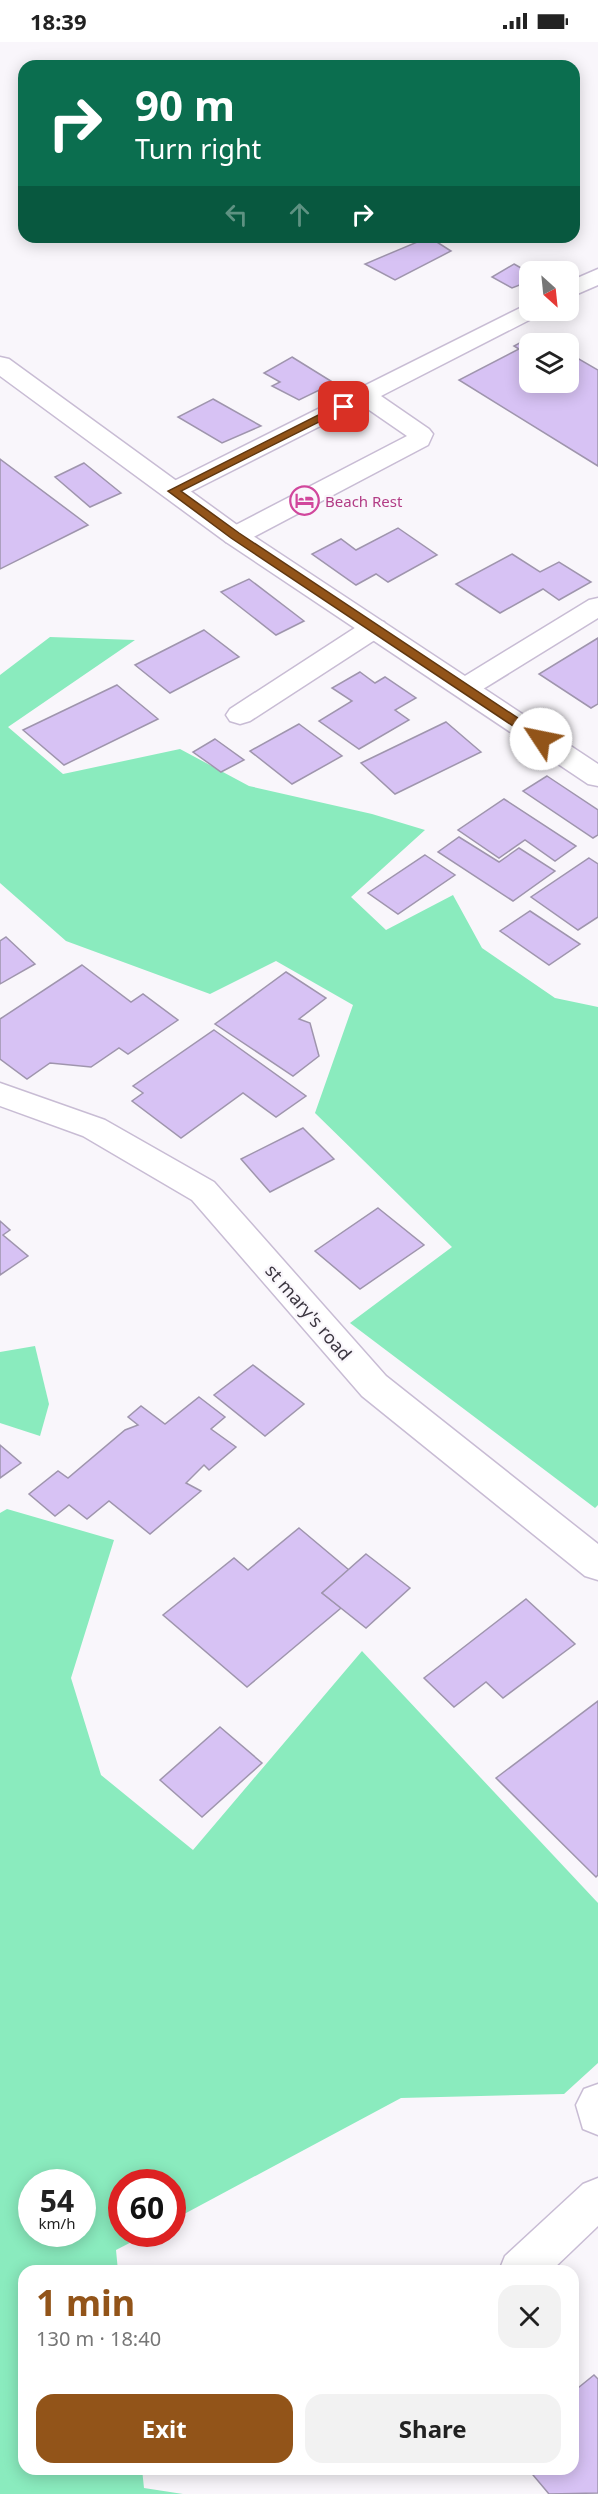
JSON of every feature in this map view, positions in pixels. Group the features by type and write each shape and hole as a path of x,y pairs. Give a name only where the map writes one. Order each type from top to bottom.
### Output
{"main road":[{"path":"579,286 598,276"},
{"path":"173,491 519,316"},
{"path":"0,363 235,536 598,777"},
{"path":"235,536 419,440 420,434 365,396"},
{"path":"465,688 598,606"},
{"path":"240,715 374,628"},
{"name":"st mary's road","path":"0,1094 94,1128 203,1191 374,1386 598,1565"},
{"path":"598,2103 596,2105 598,2115"},
{"path":"526,2265 598,2198"}],"green space":[{"path":"50,637 135,640 8,727 63,774 180,749 249,786 372,814 425,830 351,897 386,930 453,895 482,948 555,998 598,1007 598,1505 595,1508 350,1323 452,1247 315,1113 353,1005 276,961 210,994 66,941 0,883 0,675"},
{"path":"35,1346 49,1404 40,1436 0,1423 0,1352"},
{"path":"7,1509 114,1540 71,1678 101,1775 193,1850 362,1651 598,1903 598,2063 564,2094 401,2098 186,2213 186,2169 108,2169 108,2247 122,2247 116,2250 117,2265 18,2265 18,2475 143,2475 144,2488 183,2494 0,2494 0,1513"}],"building":[{"path":"415,243 438,243 451,251 395,280 365,264"},
{"path":"514,264 519,267 519,285 512,288 492,277"},
{"path":"519,349 519,393 579,393 579,359 598,370 598,466 459,380"},
{"path":"292,357 334,383 299,400 272,386 280,382 264,373"},
{"path":"213,399 261,426 222,443 178,417"},
{"path":"0,459 88,525 0,569"},
{"path":"84,463 121,493 90,507 55,477"},
{"path":"398,528 437,555 388,582 376,574 356,585 312,554 341,539 356,550"},
{"path":"512,554 540,572 559,562 591,582 559,600 543,589 500,613 456,584"},
{"path":"249,579 304,621 276,635 221,592"},
{"path":"204,630 239,657 170,693 135,665"},
{"path":"598,638 598,704 591,708 539,674"},
{"path":"360,672 375,683 385,677 416,698 395,710 409,720 359,749 319,721 352,701 332,688"},
{"path":"117,685 158,719 64,765 23,730"},
{"path":"446,722 481,752 395,794 361,763"},
{"path":"299,724 342,756 292,784 250,751"},
{"path":"215,739 244,760 221,772 193,752"},
{"path":"547,776 598,810 598,835 593,838 523,791"},
{"path":"504,799 576,846 555,861 525,840 499,858 458,830"},
{"path":"459,837 499,862 519,848 555,871 513,901 438,852"},
{"path":"425,855 455,875 398,914 368,893"},
{"path":"589,858 598,864 598,917 578,930 531,897"},
{"path":"530,911 580,944 549,965 500,931"},
{"path":"6,937 35,964 0,984 0,941"},
{"path":"82,965 131,1002 143,994 178,1020 128,1054 119,1048 91,1067 50,1063 27,1079 0,1059 0,1019"},
{"path":"286,972 326,998 299,1019 310,1023 319,1056 293,1076 215,1024"},
{"path":"214,1030 306,1096 276,1117 243,1093 181,1138 132,1101 143,1093 133,1086"},
{"path":"303,1128 334,1159 270,1192 241,1159"},
{"path":"378,1208 424,1245 360,1289 315,1251"},
{"path":"0,1221 10,1230 3,1235 28,1256 0,1275"},
{"path":"253,1365 304,1404 265,1436 214,1395"},
{"path":"199,1397 225,1417 211,1429 236,1447 209,1470 204,1465 186,1483 201,1491 150,1534 109,1501 87,1519 69,1505 55,1516 29,1494 58,1471 68,1478 125,1430 138,1425 128,1417 141,1406 165,1424"},
{"path":"0,1445 21,1463 0,1478"},
{"path":"299,1528 349,1570 322,1593 341,1608 247,1687 163,1615 234,1558 248,1570"},
{"path":"366,1554 410,1588 366,1628 322,1593"},
{"path":"526,1599 575,1644 503,1698 486,1682 454,1707 424,1678"},
{"path":"598,1701 598,1875 596,1877 496,1778"},
{"path":"220,1727 262,1763 202,1817 160,1780"},
{"path":"594,2375 598,2379 598,2493 549,2494 533,2475 579,2475 579,2387"}],"place":[{"name":"Beach Rest","path":"304,501"}],"route":[{"path":"344,407 173,491 235,536 541,739"}]}
